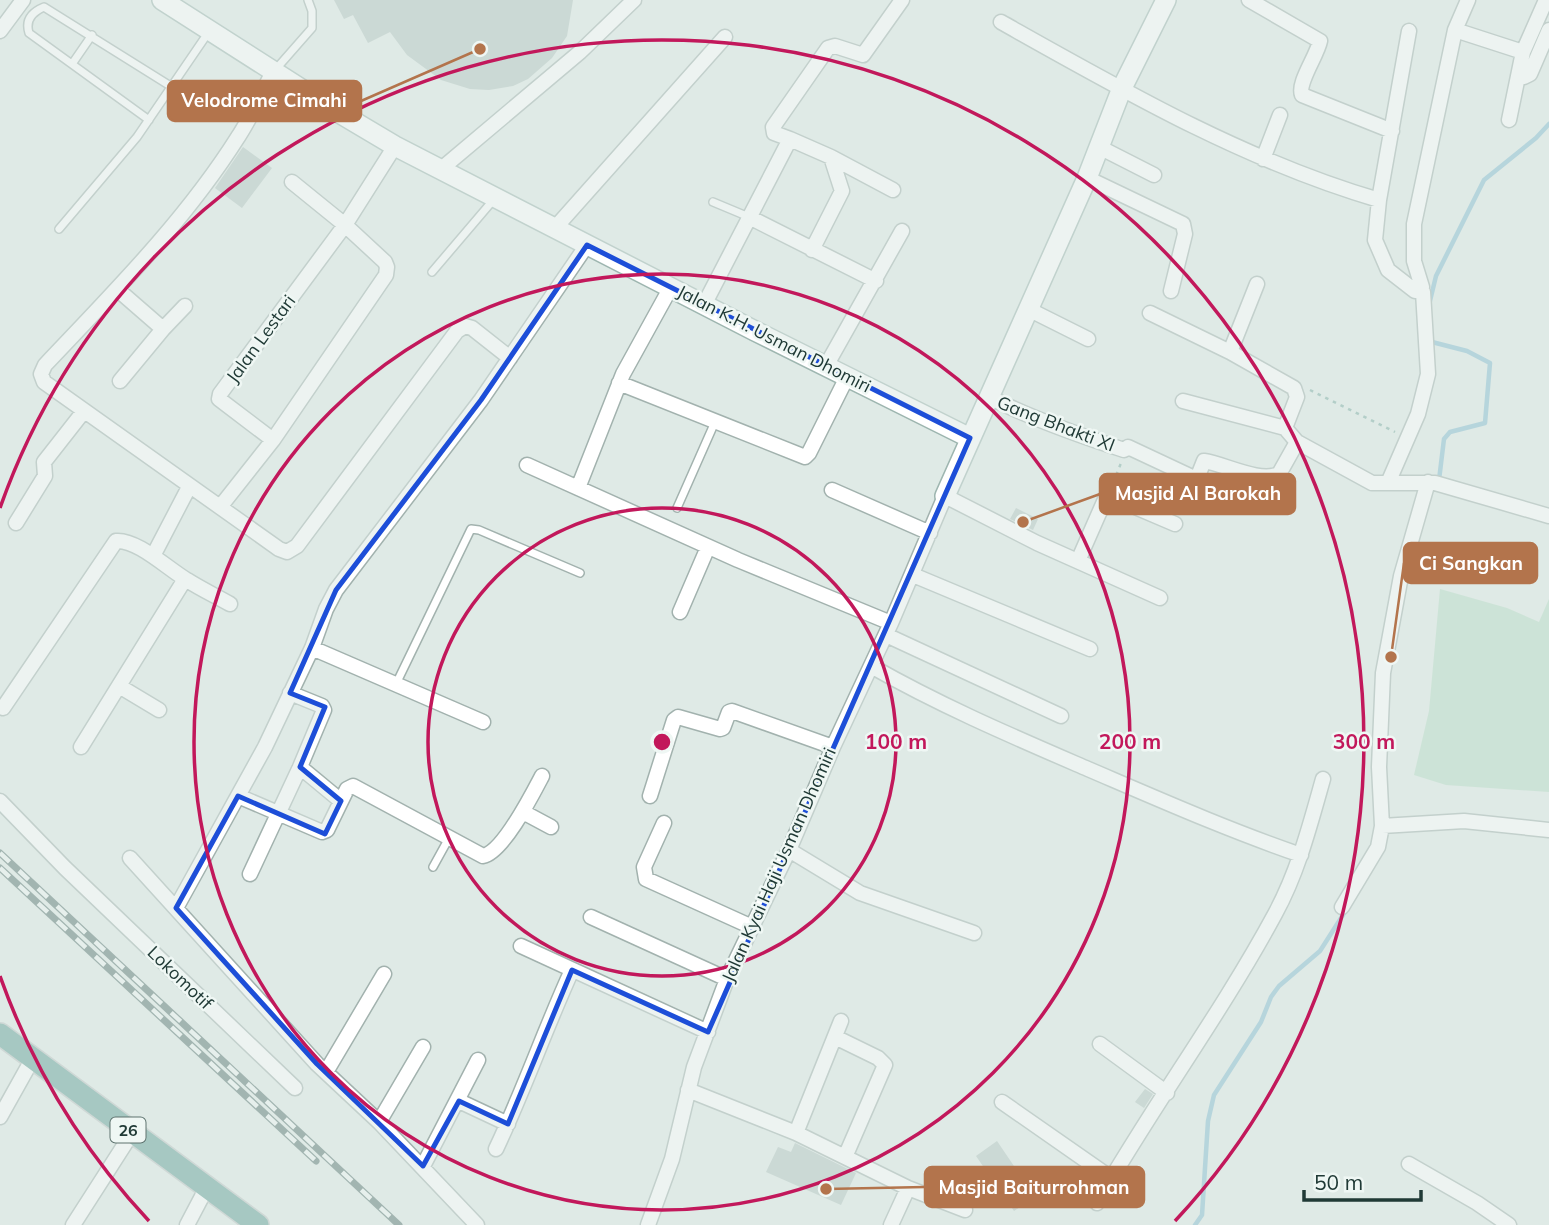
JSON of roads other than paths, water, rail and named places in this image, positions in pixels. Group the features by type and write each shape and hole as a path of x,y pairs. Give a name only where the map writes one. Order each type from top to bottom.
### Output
{"main road":[{"path":"970,438 1087,178 1122,89 1166,0"},
{"name":"Jalan K.H. Usman Dhomiri","path":"172,2 331,108 395,146 970,438"},
{"name":"Jalan Kyai Haji Usman Dhomiri","path":"945,496 970,438"},
{"name":"26","path":"0,1034 258,1225"}],"street":[{"path":"0,30 23,0"},
{"path":"440,170 580,52 634,0"},
{"path":"893,190 831,157 774,133 773,127 828,48 835,46 863,55 902,0"},
{"path":"1249,0 1320,41 1301,86 1302,95 1392,131"},
{"path":"1388,483 1418,414 1428,374 1420,290 1414,261 1414,224 1455,30 1468,0"},
{"path":"1509,120 1523,52 1546,0"},
{"path":"1001,22 1122,89 1262,159 1330,186 1379,200"},
{"path":"1455,30 1523,52"},
{"path":"1518,76 1530,75 1549,30"},
{"path":"1409,31 1379,200 1375,240 1388,270 1420,290"},
{"path":"555,228 726,37"},
{"path":"274,70 232,146 186,209 42,370 44,382 190,487 287,552 297,546 457,331 465,326 472,328 510,358"},
{"path":"1262,159 1280,115"},
{"path":"705,303 790,139"},
{"path":"345,225 395,146"},
{"path":"1099,147 1154,175"},
{"path":"812,250 842,191 831,157"},
{"path":"1087,178 1183,224 1185,234 1171,291"},
{"path":"220,507 273,440 386,275 385,262 292,182"},
{"path":"748,217 876,281"},
{"name":"Jalan Lestari","path":"273,440 219,397 345,225"},
{"path":"826,366 902,231"},
{"path":"176,908 238,796 290,693 336,590 424,478 587,244"},
{"path":"1230,352 1257,284"},
{"path":"578,488 619,383 671,287"},
{"path":"117,289 163,329"},
{"path":"120,381 185,306"},
{"path":"1028,309 1088,339"},
{"path":"1150,313 1230,352 1296,390 1297,397 1285,428"},
{"path":"619,383 805,457 847,377"},
{"name":"Gang Bhakti XI","path":"989,397 1047,423 1124,450 1128,447 1141,452 1192,477 1198,476 1203,461 1268,477 1279,474 1297,442"},
{"path":"1183,401 1285,428 1297,442 1373,483 1436,484 1549,516"},
{"path":"16,523 45,476 44,462 84,411"},
{"path":"527,465 889,629 1061,716"},
{"path":"1342,907 1378,847 1385,826 1379,744 1383,673 1401,576 1436,484"},
{"path":"153,556 190,487"},
{"path":"832,490 930,533"},
{"path":"1078,561 1107,495 1175,524"},
{"path":"945,496 1037,543 1160,598"},
{"name":"Jalan Kyai Haji Usman Dhomiri","path":"648,1225 673,1158 688,1090 727,979 889,629 945,496"},
{"path":"3,708 116,541 153,556 185,579 230,604"},
{"path":"680,612 708,547"},
{"path":"912,575 1090,649"},
{"path":"81,747 185,579"},
{"path":"312,648 483,722"},
{"path":"871,666 922,695 1009,735 1201,817 1301,855"},
{"path":"119,686 159,710"},
{"path":"250,874 324,710 322,706 290,693"},
{"path":"650,796 674,720 678,717 720,729 729,712 733,711 833,747"},
{"path":"300,767 341,801"},
{"path":"238,796 324,832 347,789 353,786 483,856 493,853 523,813 542,776"},
{"path":"1097,1203 1220,1008 1276,912 1301,855 1323,779"},
{"name":"Lokomotif","path":"0,801 65,868 295,1088"},
{"path":"523,813 551,827"},
{"path":"1385,826 1464,821 1549,830"},
{"path":"664,823 644,867 646,879 752,927"},
{"path":"789,850 860,893 974,933"},
{"path":"130,858 322,1068 423,1166 477,1225"},
{"path":"592,917 727,979"},
{"path":"521,946 708,1032"},
{"path":"496,1149 523,1091 546,1027 572,970"},
{"path":"322,1068 383,974"},
{"path":"796,1133 841,1021"},
{"path":"835,1037 878,1058 885,1065 845,1157"},
{"path":"1100,1044 1167,1093"},
{"path":"379,1122 423,1047"},
{"path":"0,1117 33,1058"},
{"path":"423,1166 478,1060"},
{"path":"688,1090 796,1133 908,1188 965,1209"},
{"path":"459,1101 508,1124"},
{"path":"1002,1102 1111,1178"},
{"path":"73,1225 132,1133"},
{"path":"1409,1164 1477,1203 1509,1225"},
{"path":"187,1225 207,1187"},
{"path":"891,1225 908,1188"}],"lane":[{"path":"274,70 312,28 312,10 308,0"},
{"path":"149,120 29,33 29,17 44,7 172,87"},
{"path":"59,229 149,120 210,29"},
{"path":"72,64 92,35"},
{"path":"432,272 495,197"},
{"path":"713,202 748,217"},
{"path":"677,508 715,422"},
{"path":"395,685 471,529 580,572"},
{"path":"433,867 449,838"},
{"path":"965,1209 981,1172"}],"waterway":[{"path":"1429,305 1436,276 1484,180 1536,138 1549,124"},
{"path":"1432,342 1467,351 1490,363 1485,423 1450,432 1444,439 1439,480"},
{"path":"1195,1225 1202,1215 1208,1121 1214,1095 1261,1022 1271,997 1279,986 1320,951 1348,907"}],"railway":[{"path":"0,853 399,1225"},
{"path":"0,868 316,1161"}],"place":[{"name":"Velodrome Cimahi","path":"480,49"},
{"name":"Masjid Al Barokah","path":"1023,522"},
{"name":"Ci Sangkan","path":"1391,657"},
{"name":"Masjid Baiturrohman","path":"826,1189"}]}
